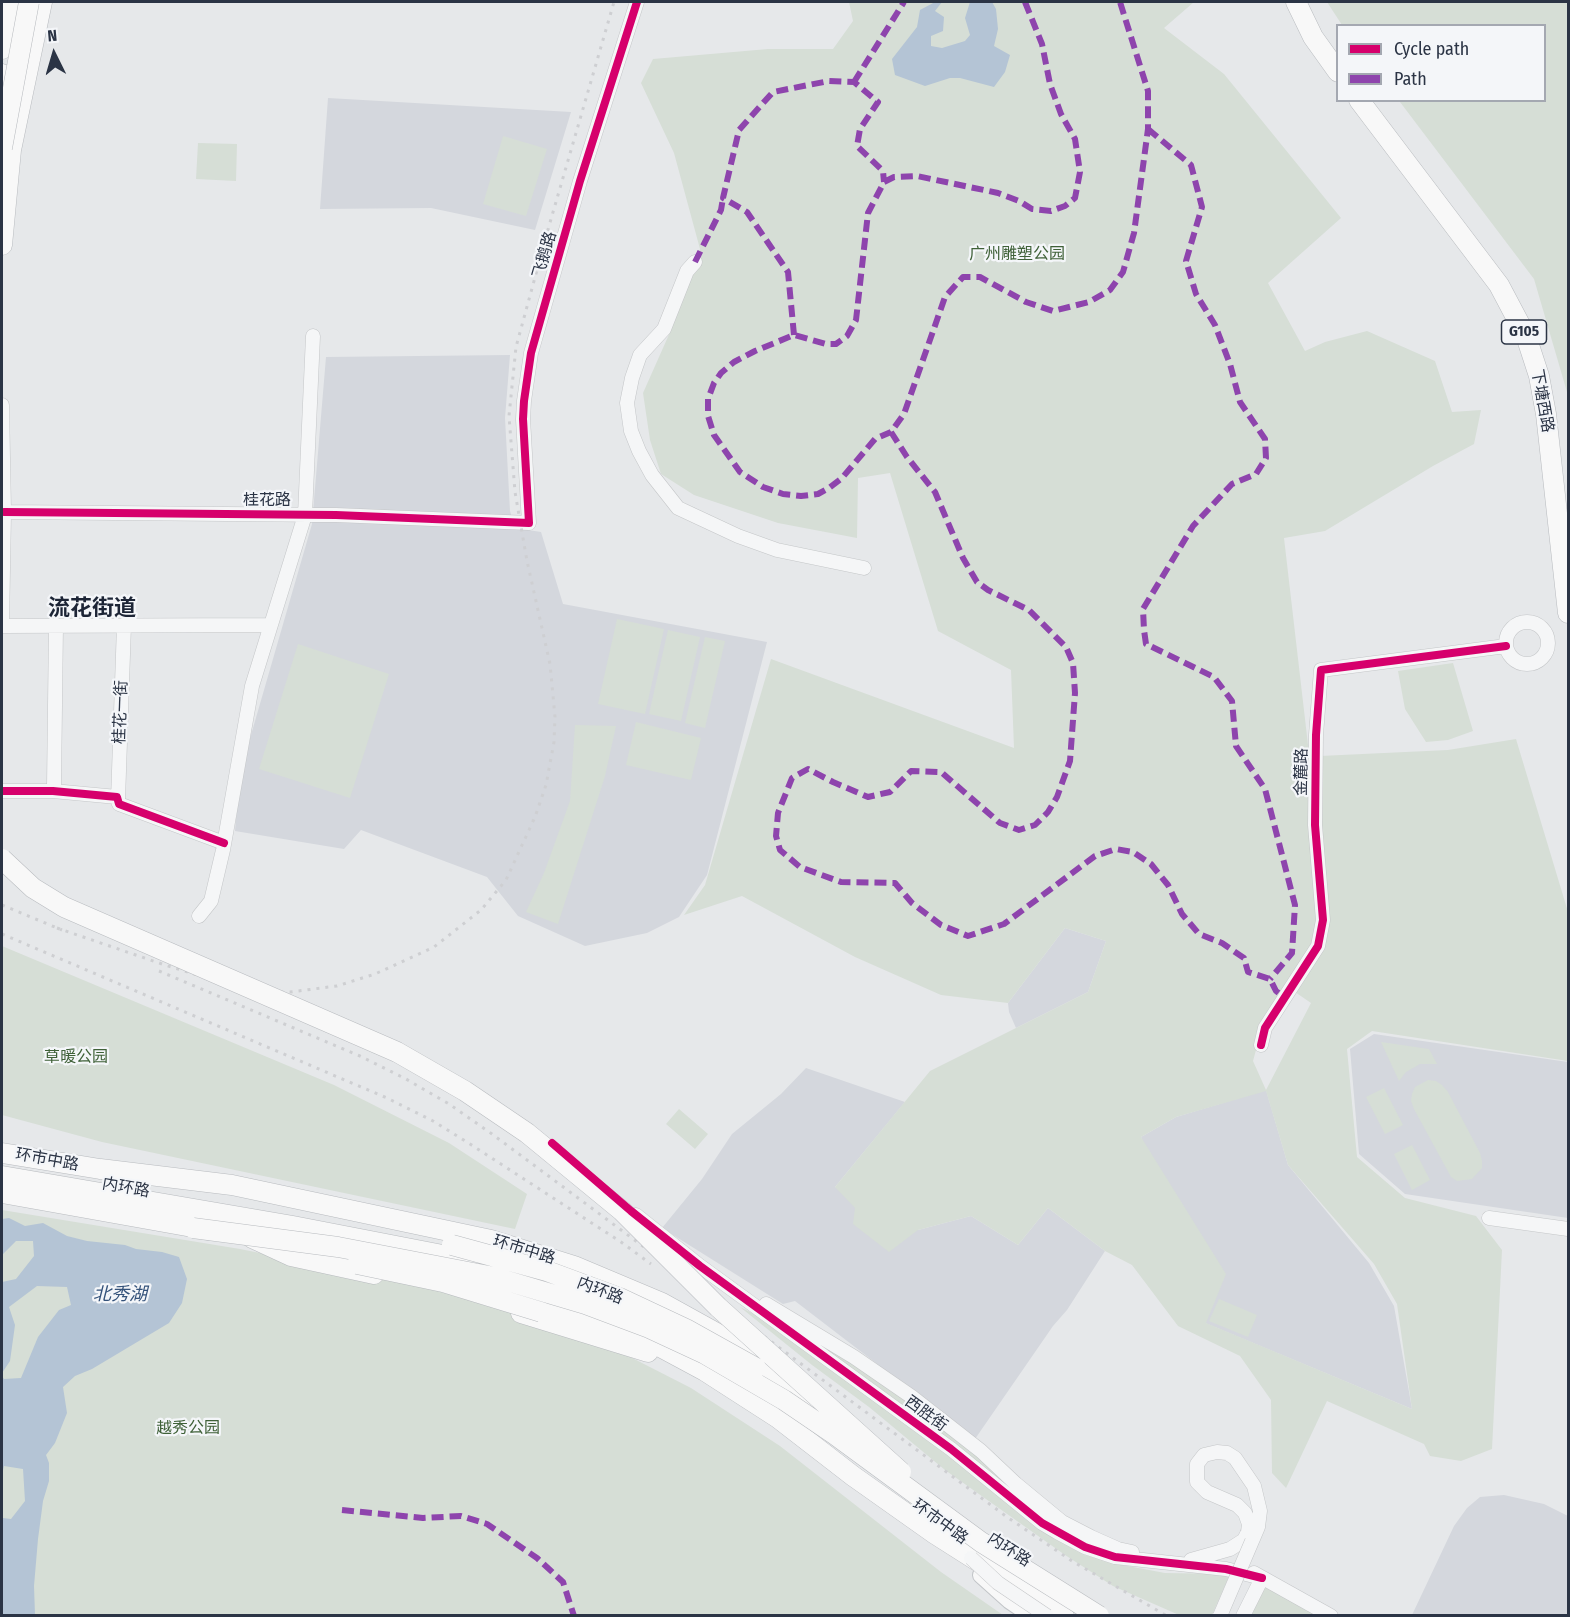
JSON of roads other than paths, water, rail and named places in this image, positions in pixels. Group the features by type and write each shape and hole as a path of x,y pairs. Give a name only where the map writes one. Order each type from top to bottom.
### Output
{"highway":[{"path":"2,49 10,2"},
{"path":"2,148 29,2"},
{"path":"2,245 2,219 11,150 42,2"},
{"path":"1296,2 1313,37 1336,69"},
{"path":"1307,2 1336,53"},
{"path":"2,75 12,80 26,74"},
{"name":"下塘西路","path":"1361,102 1499,285 1526,336 1536,364 1546,414 1569,613"},
{"name":"下塘西路","path":"1373,102 1495,263 1516,294 1531,323 1549,377 1569,533"},
{"path":"2,859 28,885 64,907 397,1052 465,1090 527,1133 622,1211 718,1307 901,1472"},
{"name":"环市中路","path":"2,1153 100,1169 232,1185 491,1240 551,1257 608,1279 662,1303 718,1334 748,1359 776,1394 830,1428 955,1533 1085,1616"},
{"name":"内环路","path":"2,1167 124,1192 452,1245 520,1263 586,1285 650,1311 738,1357 787,1388 998,1543 1117,1616"},
{"path":"100,1169 350,1220 452,1245"},
{"path":"2,1176 124,1192 432,1252 533,1276 609,1301 654,1319 722,1356 776,1394"},
{"path":"2,1194 252,1238 291,1256 410,1282 489,1303 705,1371"},
{"name":"内环路","path":"2,1194 193,1228 338,1247 495,1277 585,1304 649,1328 705,1354 784,1400 826,1428 981,1542 1099,1616"},
{"path":"193,1228 443,1282 670,1355 705,1371"},
{"path":"718,1334 782,1380 830,1428 916,1490 1031,1568 1111,1616"},
{"name":"环市中路","path":"705,1371 778,1418 883,1498 964,1554 1064,1616"}],"main road":[{"path":"2,11 10,2"},
{"path":"964,1554 998,1592 1032,1616"}],"street":[{"name":"飞鹅路","path":"529,523 523,419 530,360 580,181 637,2"},
{"path":"696,262 687,271 664,329 640,355 632,378 627,403 631,431 643,459 652,475 678,508 738,537 777,550 864,568"},
{"path":"199,916 211,901 224,843 252,686 305,515 313,336"},
{"path":"2,405 4,512 2,625 270,625"},
{"name":"桂花路","path":"4,512 305,515 529,523"},
{"path":"54,786 56,625"},
{"name":"桂花一街","path":"118,800 124,625"},
{"name":"金麓路","path":"1261,1045 1265,1028 1317,946 1323,920 1315,825 1321,670 1506,646"},
{"path":"2,791 53,791 117,797 120,804 224,843"},
{"name":"西胜街","path":"552,1143 631,1211 700,1266 951,1449 1042,1523 1085,1547 1115,1557 1233,1570 1262,1578"},
{"path":"1489,1218 1569,1229"},
{"name":"西胜街","path":"700,1266 806,1327 912,1397 981,1451 1062,1522 1118,1549 1237,1565 1331,1616"},
{"path":"1191,1560 1230,1550 1244,1540 1248,1532 1249,1524 1245,1513 1237,1505 1208,1492 1197,1482 1197,1464 1204,1455 1217,1452 1227,1453 1235,1458 1254,1486 1260,1511 1258,1527 1220,1616"},
{"path":"964,1554 998,1583 1047,1616"},
{"path":"1243,1616 1262,1578"}],"water":[{"path":"935,2 942,2 935,11 944,17 943,31 931,36 931,46 942,48 965,41 970,35 965,18 970,2 992,2 996,9 998,29 994,46 1010,55 1005,72 994,87 960,78 950,78 925,86 895,75 892,59 917,27 920,10"},
{"name":"北秀湖","path":"9,1218 25,1226 43,1223 67,1236 87,1241 125,1245 179,1257 187,1279 182,1303 169,1323 92,1369 75,1376 63,1387 67,1413 55,1443 46,1455 49,1463 49,1481 43,1501 38,1539 34,1586 35,1615 2,1615 2,1515 3,1518 11,1519 25,1501 23,1469 4,1466 2,1475 2,1376 4,1379 21,1378 38,1337 59,1310 71,1305 67,1287 37,1286 9,1307 15,1325 10,1361 2,1373 2,1282 16,1279 34,1256 33,1241 16,1241 2,1255 2,1219"}],"railway":[{"path":"57,928 256,993 290,992 337,986 375,974 434,947 481,910 506,880 535,817 546,785 554,742 555,717 550,664 527,561 515,492 509,416 516,347 614,2"},
{"path":"2,905 62,930"},
{"path":"2,934 387,1098 433,1121 621,1242 651,1264"},
{"path":"159,971 360,1056 449,1104 1007,1517 1072,1561 1167,1616"}],"district":[{"name":"流花街道","path":"92,609"}],"park label":[{"name":"广州雕塑公园","path":"1017,255"},
{"name":"草暖公园","path":"76,1058"},
{"name":"越秀公园","path":"188,1429"}]}
